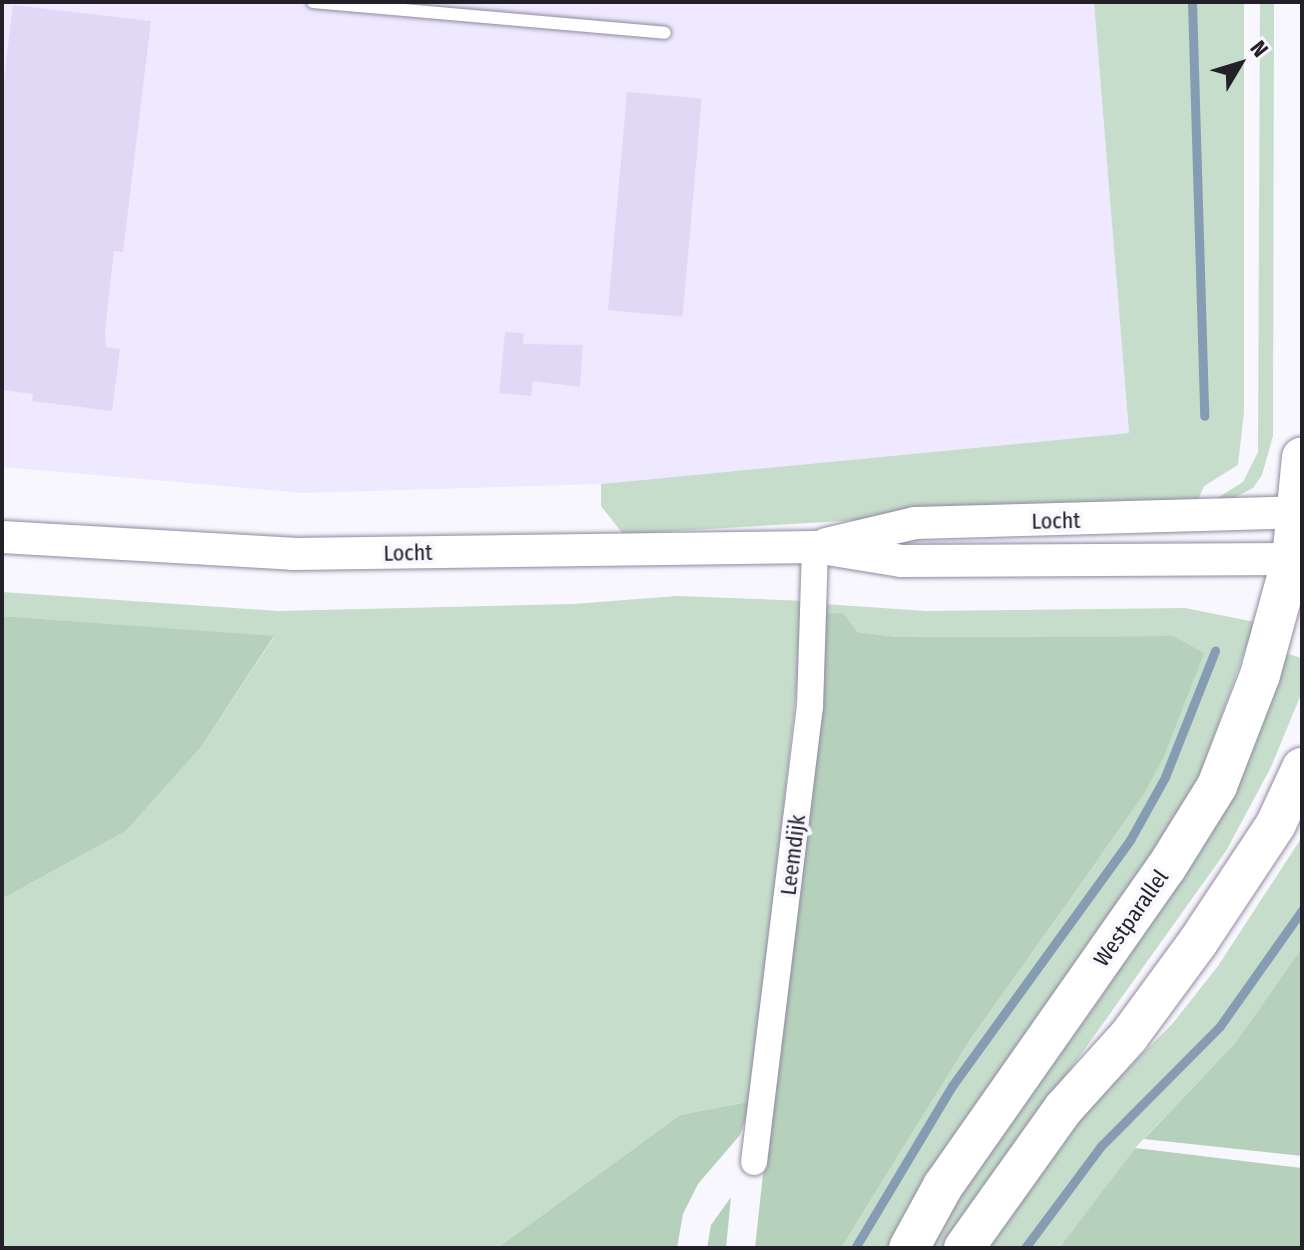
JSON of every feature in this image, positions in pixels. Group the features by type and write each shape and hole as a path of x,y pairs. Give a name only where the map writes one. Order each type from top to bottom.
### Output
{"main road":[{"name":"Westparallel","path":"909,1248 943,1186 1158,881 1217,786 1260,675 1292,559 1302,457"},
{"path":"964,1248 1064,1108 1129,1036 1198,942 1276,824 1302,768"}],"street":[{"name":"Locht","path":"815,547 915,523 1204,519 1299,512"},
{"name":"Locht","path":"2,537 293,554 815,547 901,561 1292,559"},
{"name":"Leemdijk","path":"754,1162 810,707 815,547"}],"lane":[{"path":"313,2 665,33"}],"shaded area":[{"path":"2,2 1094,2 1129,433 601,484 304,493 2,467"}],"green space":[{"path":"1094,2 1244,2 1244,412 1238,465 1204,486 1198,500 623,534 601,506 601,484 1129,433"},
{"path":"1260,2 1274,2 1273,436 1262,475 1253,488 1226,502 1214,500 1243,482 1258,452"},
{"path":"2,592 278,611 573,604 677,596 806,601 752,1101 680,1115 497,1248 2,1248 2,899 126,831 201,747 274,637 2,616"},
{"path":"824,604 926,611 1185,608 1255,622 1193,795 899,1248 841,1248 968,1043 1143,796 1173,636 898,637 857,632 823,614"},
{"path":"843,613 857,632 898,637 1173,636 1204,653 1164,756 1143,796 968,1043 841,1248 755,1248 823,614"},
{"path":"2,616 274,636 201,747 126,831 2,899"},
{"path":"1281,652 1302,658 1302,692 1271,767 1226,851 943,1248 919,1248 1099,1000 1201,846"},
{"path":"1302,837 1302,948 1235,1043 1135,1148 1059,1248 980,1248 1068,1129 1173,1023 1218,966"},
{"path":"1302,948 1302,1156 1144,1139 1235,1043"},
{"path":"752,1101 740,1135 698,1184 683,1214 677,1248 497,1248 680,1115"},
{"path":"1135,1148 1302,1168 1302,1248 1059,1248"},
{"path":"731,1197 726,1248 707,1248 711,1225"}],"building":[{"path":"13,5 151,21 123,252 114,251 105,332 106,347 120,349 112,411 32,401 33,394 2,390 2,96"},
{"path":"627,92 702,99 683,317 608,310"},
{"path":"505,332 524,333 523,344 583,345 580,387 533,381 531,396 499,393"}],"waterway":[{"path":"1192,2 1204,416"},
{"path":"855,1248 952,1086 1130,840 1165,777 1215,651"},
{"path":"1025,1248 1101,1146 1220,1026 1302,910"}]}
